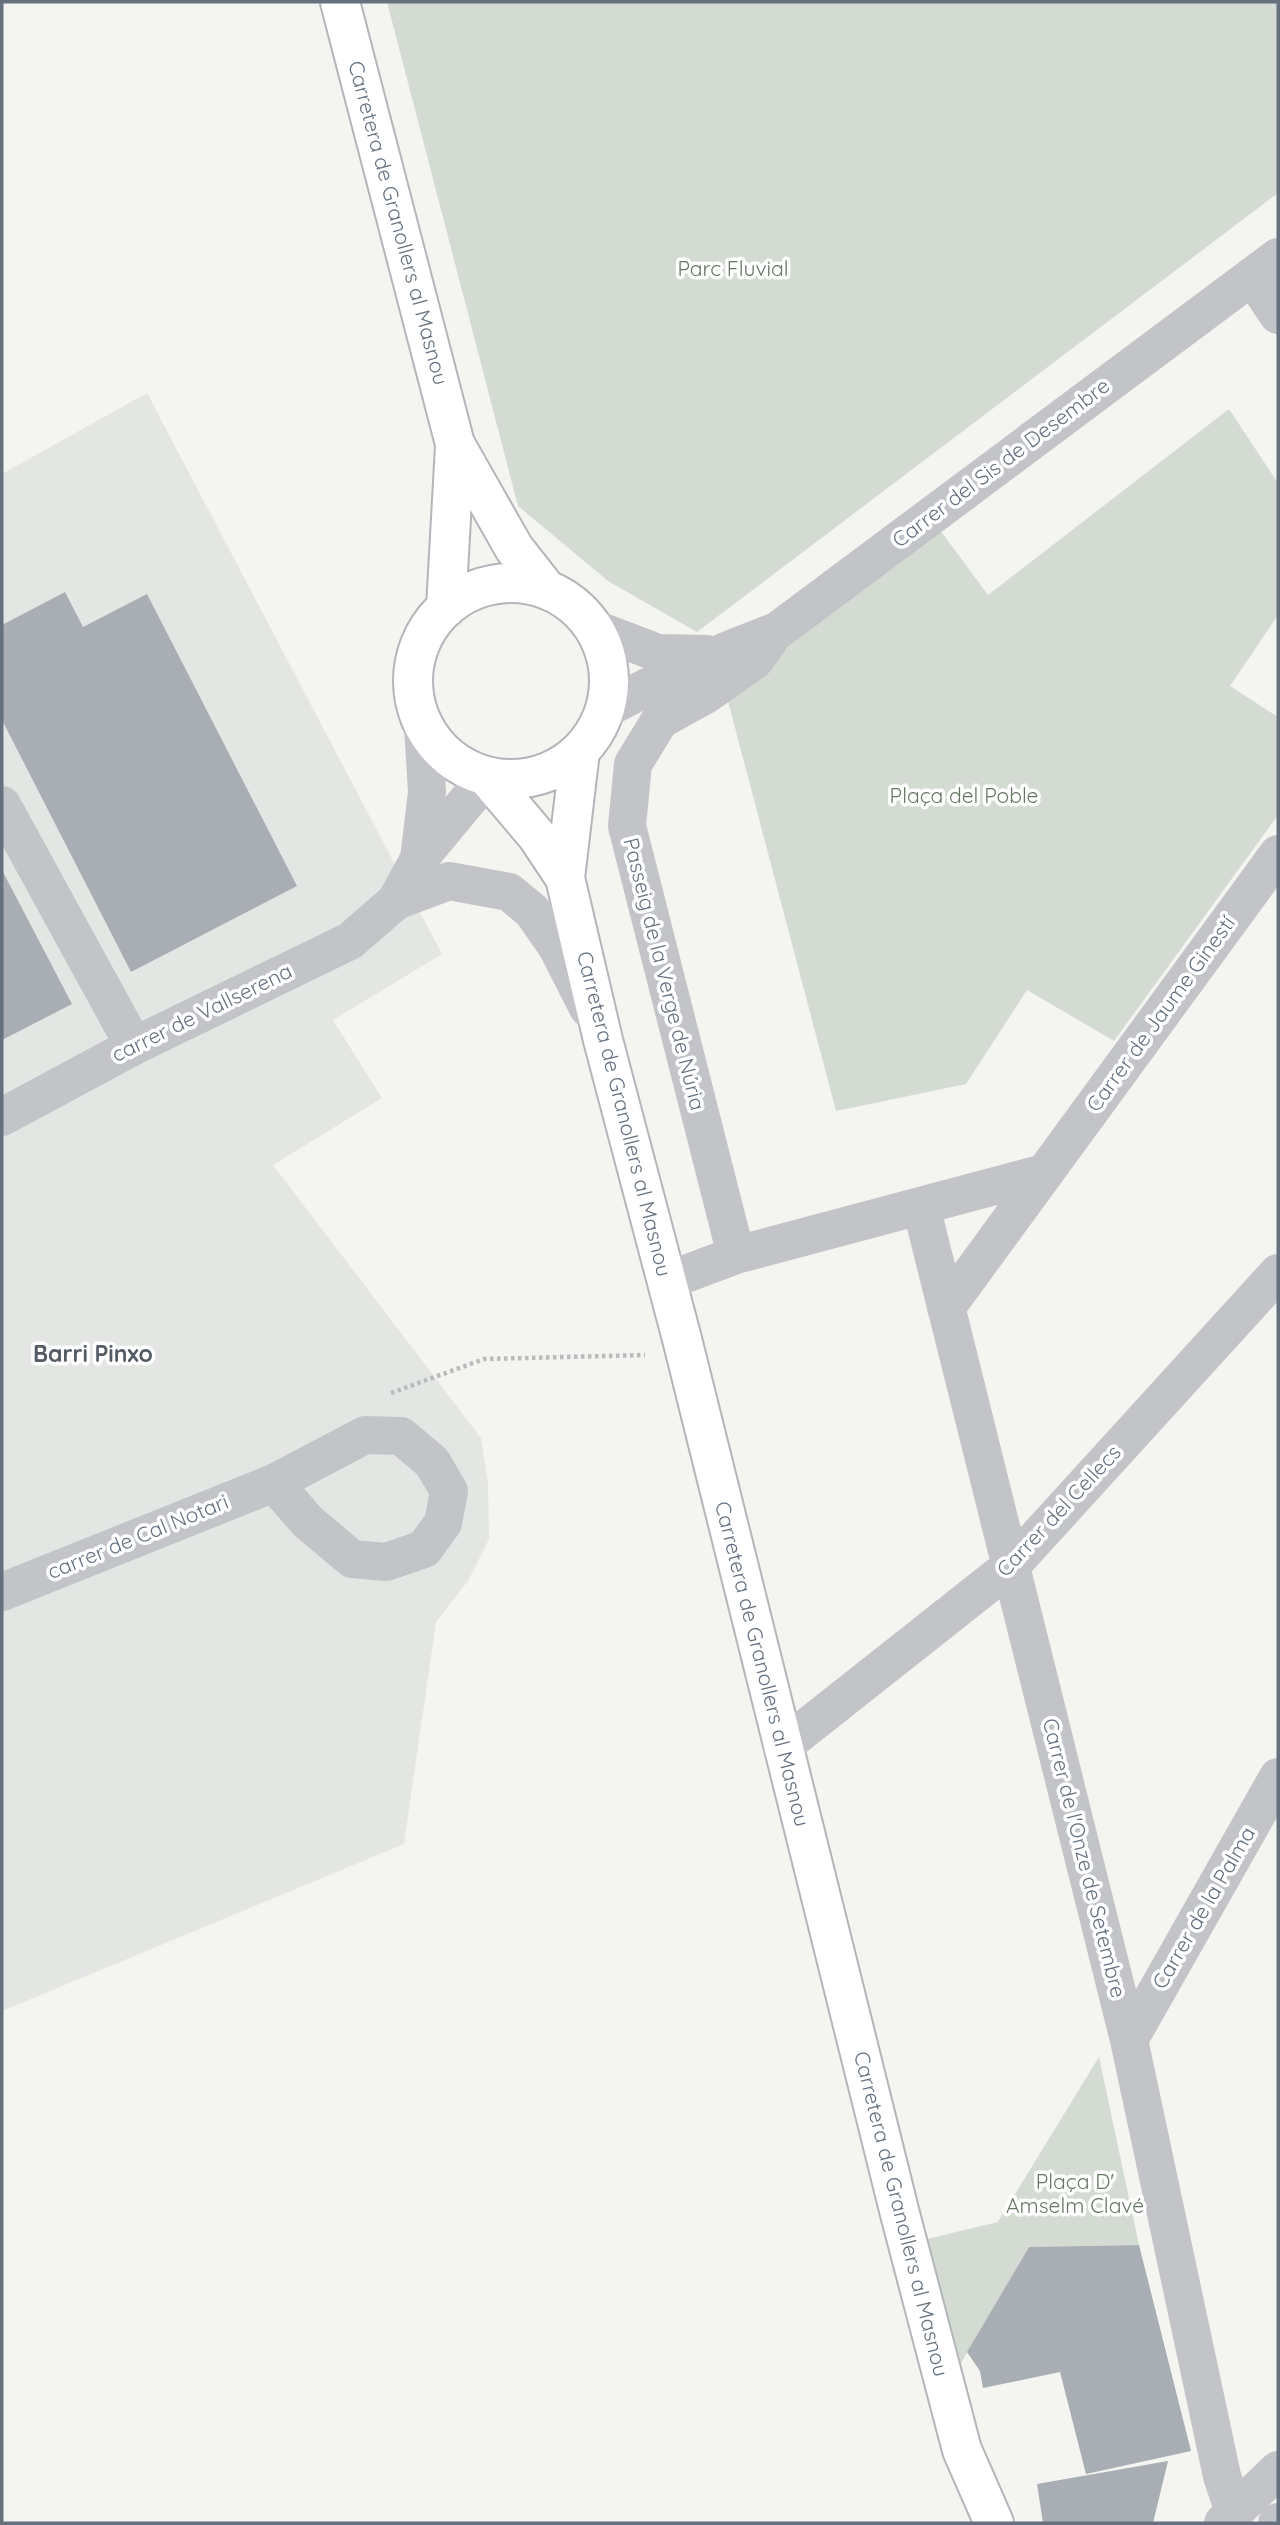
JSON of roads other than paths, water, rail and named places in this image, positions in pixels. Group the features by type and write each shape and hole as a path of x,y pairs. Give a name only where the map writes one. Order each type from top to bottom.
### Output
{"main road":[{"name":"Carretera de Granollers al Masnou","path":"340,2 455,444 513,548 547,590"},
{"name":"Carretera de Granollers al Masnou","path":"446,608 455,444"},
{"path":"493,584 527,584 547,590 573,604 595,629 603,643 610,676 606,709 600,724 580,751 567,762 537,777 487,777 456,763 423,727 413,695 414,662 426,630 446,608 462,596 493,584"},
{"name":"Carretera de Granollers al Masnou","path":"580,751 565,878 603,1040 667,1281 782,1747 962,2450 994,2523"},
{"name":"Carretera de Granollers al Masnou","path":"487,777 537,836 565,878"},
{"name":"Carretera de Granollers al Masnou","path":"962,2450 966,2523"}],"street":[{"path":"1265,266 1278,315"},
{"name":"Carrer del Sis de Desembre","path":"606,709 659,680 716,654 777,631 1265,266"},
{"name":"Carrer del Sis de Desembre","path":"595,629 658,653 716,654"},
{"name":"Passeig de la Verge de Núria","path":"736,1255 627,826 633,764 660,720 707,694 755,660 777,631"},
{"name":"carrer de Vallserena","path":"419,859 427,792 423,727"},
{"name":"carrer de Vallserena","path":"2,1117 134,1046 351,942 396,901 419,859 487,777"},
{"path":"2,805 134,1046"},
{"name":"Carrer de Jaume Ginestí","path":"946,1308 1278,854"},
{"name":"carrer de Vallserena","path":"396,901 449,881 509,892 533,911 557,947 603,1040"},
{"path":"667,1281 736,1255 1044,1173"},
{"name":"Carrer de l'Onze de Setembre","path":"921,1206 1129,2040 1222,2476 1228,2518"},
{"name":"Carrer del Cellecs","path":"782,1747 1011,1566 1278,1273"},
{"name":"carrer de Cal Notari","path":"2,1592 274,1483 365,1435 401,1436 432,1462 449,1491 443,1523 424,1549 386,1562 352,1559 308,1522 274,1483"},
{"name":"Carrer de la Palma","path":"1129,2040 1278,1777"},
{"path":"1228,2518 1278,2469"}],"district":[{"name":"Barri Pinxo","path":"93,1354"}],"park label":[{"name":"Parc Fluvial","path":"733,269"},
{"name":"Plaça del Poble","path":"964,796"},
{"name":"Plaça D' Amselm Clavé","path":"1075,2194"}]}
